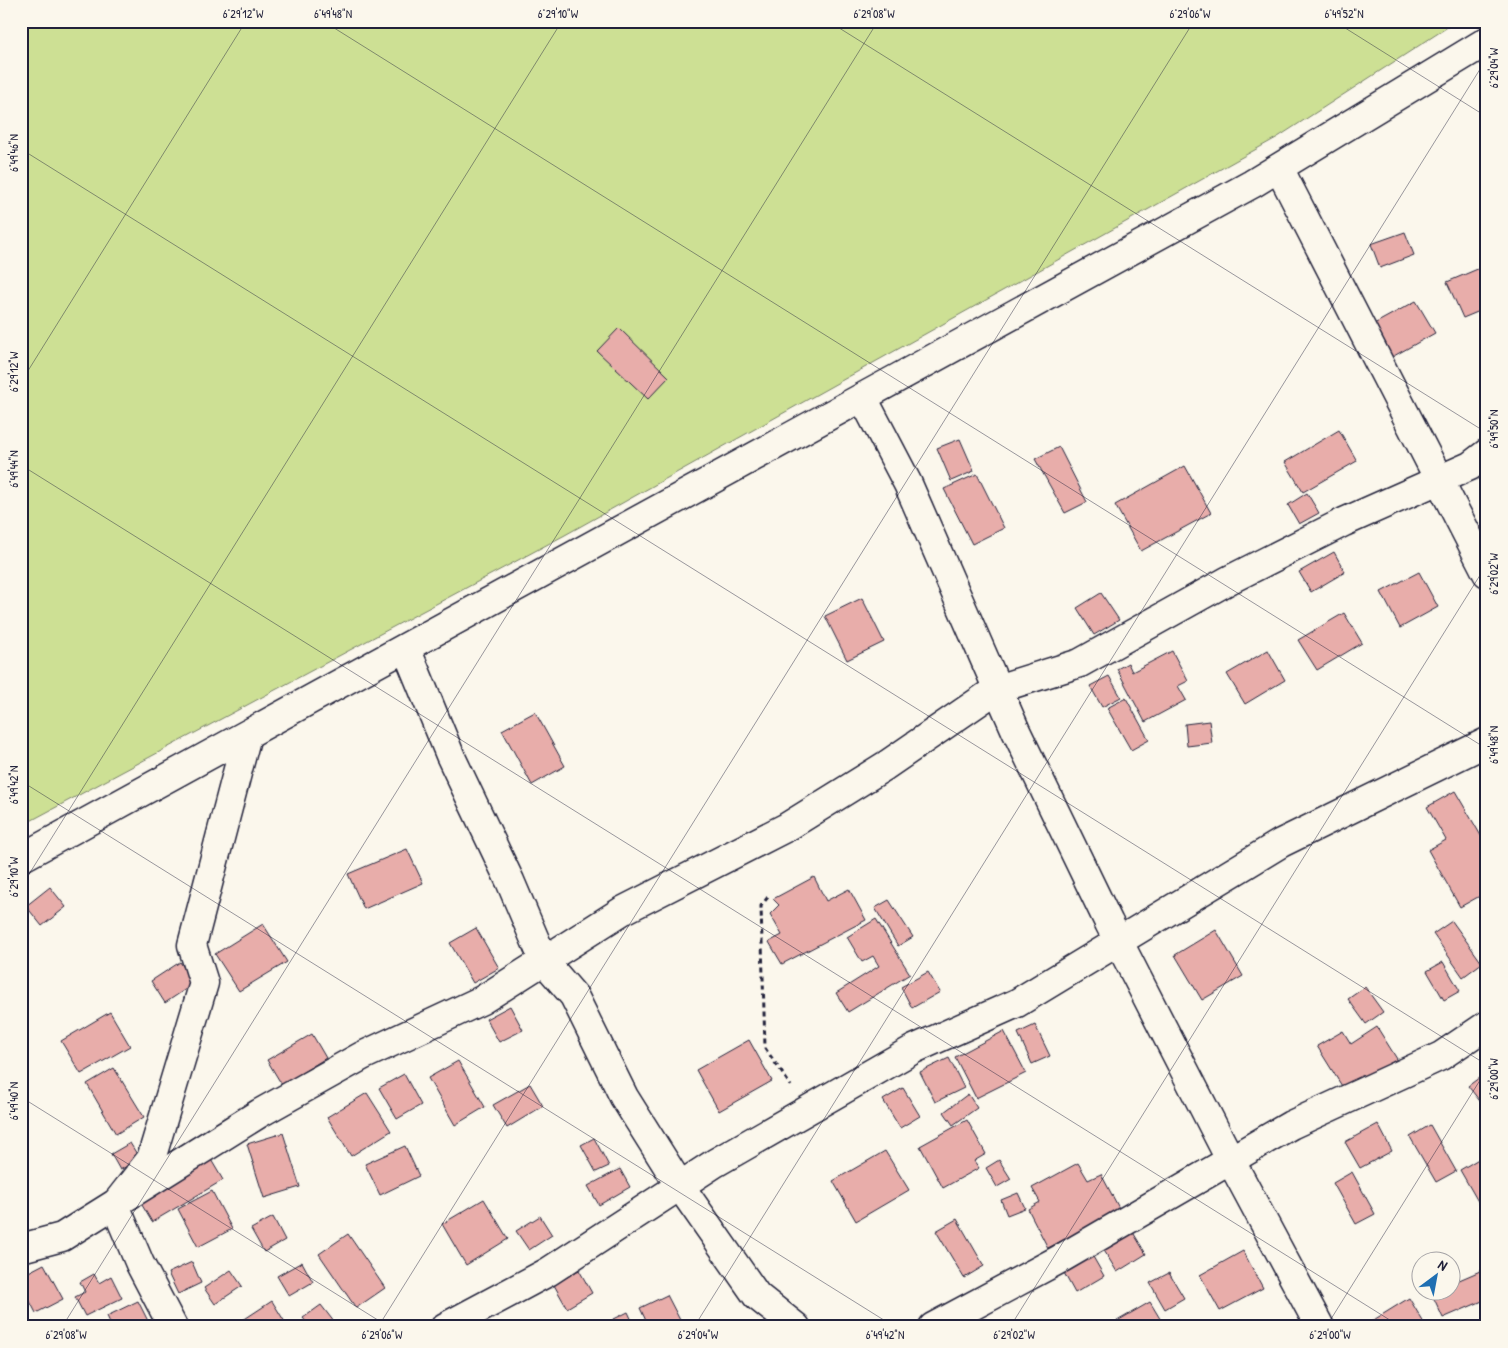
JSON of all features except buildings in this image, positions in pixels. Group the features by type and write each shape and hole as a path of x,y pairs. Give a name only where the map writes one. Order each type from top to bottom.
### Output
{"street":[{"path":"21,858 863,398 1279,168 1487,41"},
{"path":"1279,168 1487,573"},
{"path":"863,398 908,484 997,689 1119,942 1230,1159 1320,1327"},
{"path":"21,1248 62,1237 116,1205 260,1113 362,1056 482,1000 622,911 787,826 885,766 997,689 1080,663 1229,580 1344,522 1470,466 1487,453"},
{"path":"406,648 450,755 510,881 544,961 574,996 624,1097 680,1186 758,1296 784,1322"},
{"path":"116,1205 151,1159 204,983 192,945 247,735"},
{"path":"444,1327 548,1272 680,1186 914,1049 1016,1003 1281,843 1487,742"},
{"path":"933,1327 1060,1259 1291,1125 1441,1056 1487,1026"},
{"path":"116,1205 140,1264 173,1327"}],"path":[{"path":"768,897 761,906 765,1048 792,1088 805,1112"}],"green space":[{"path":"21,21 1457,21 1278,137 565,535 21,826"}]}
